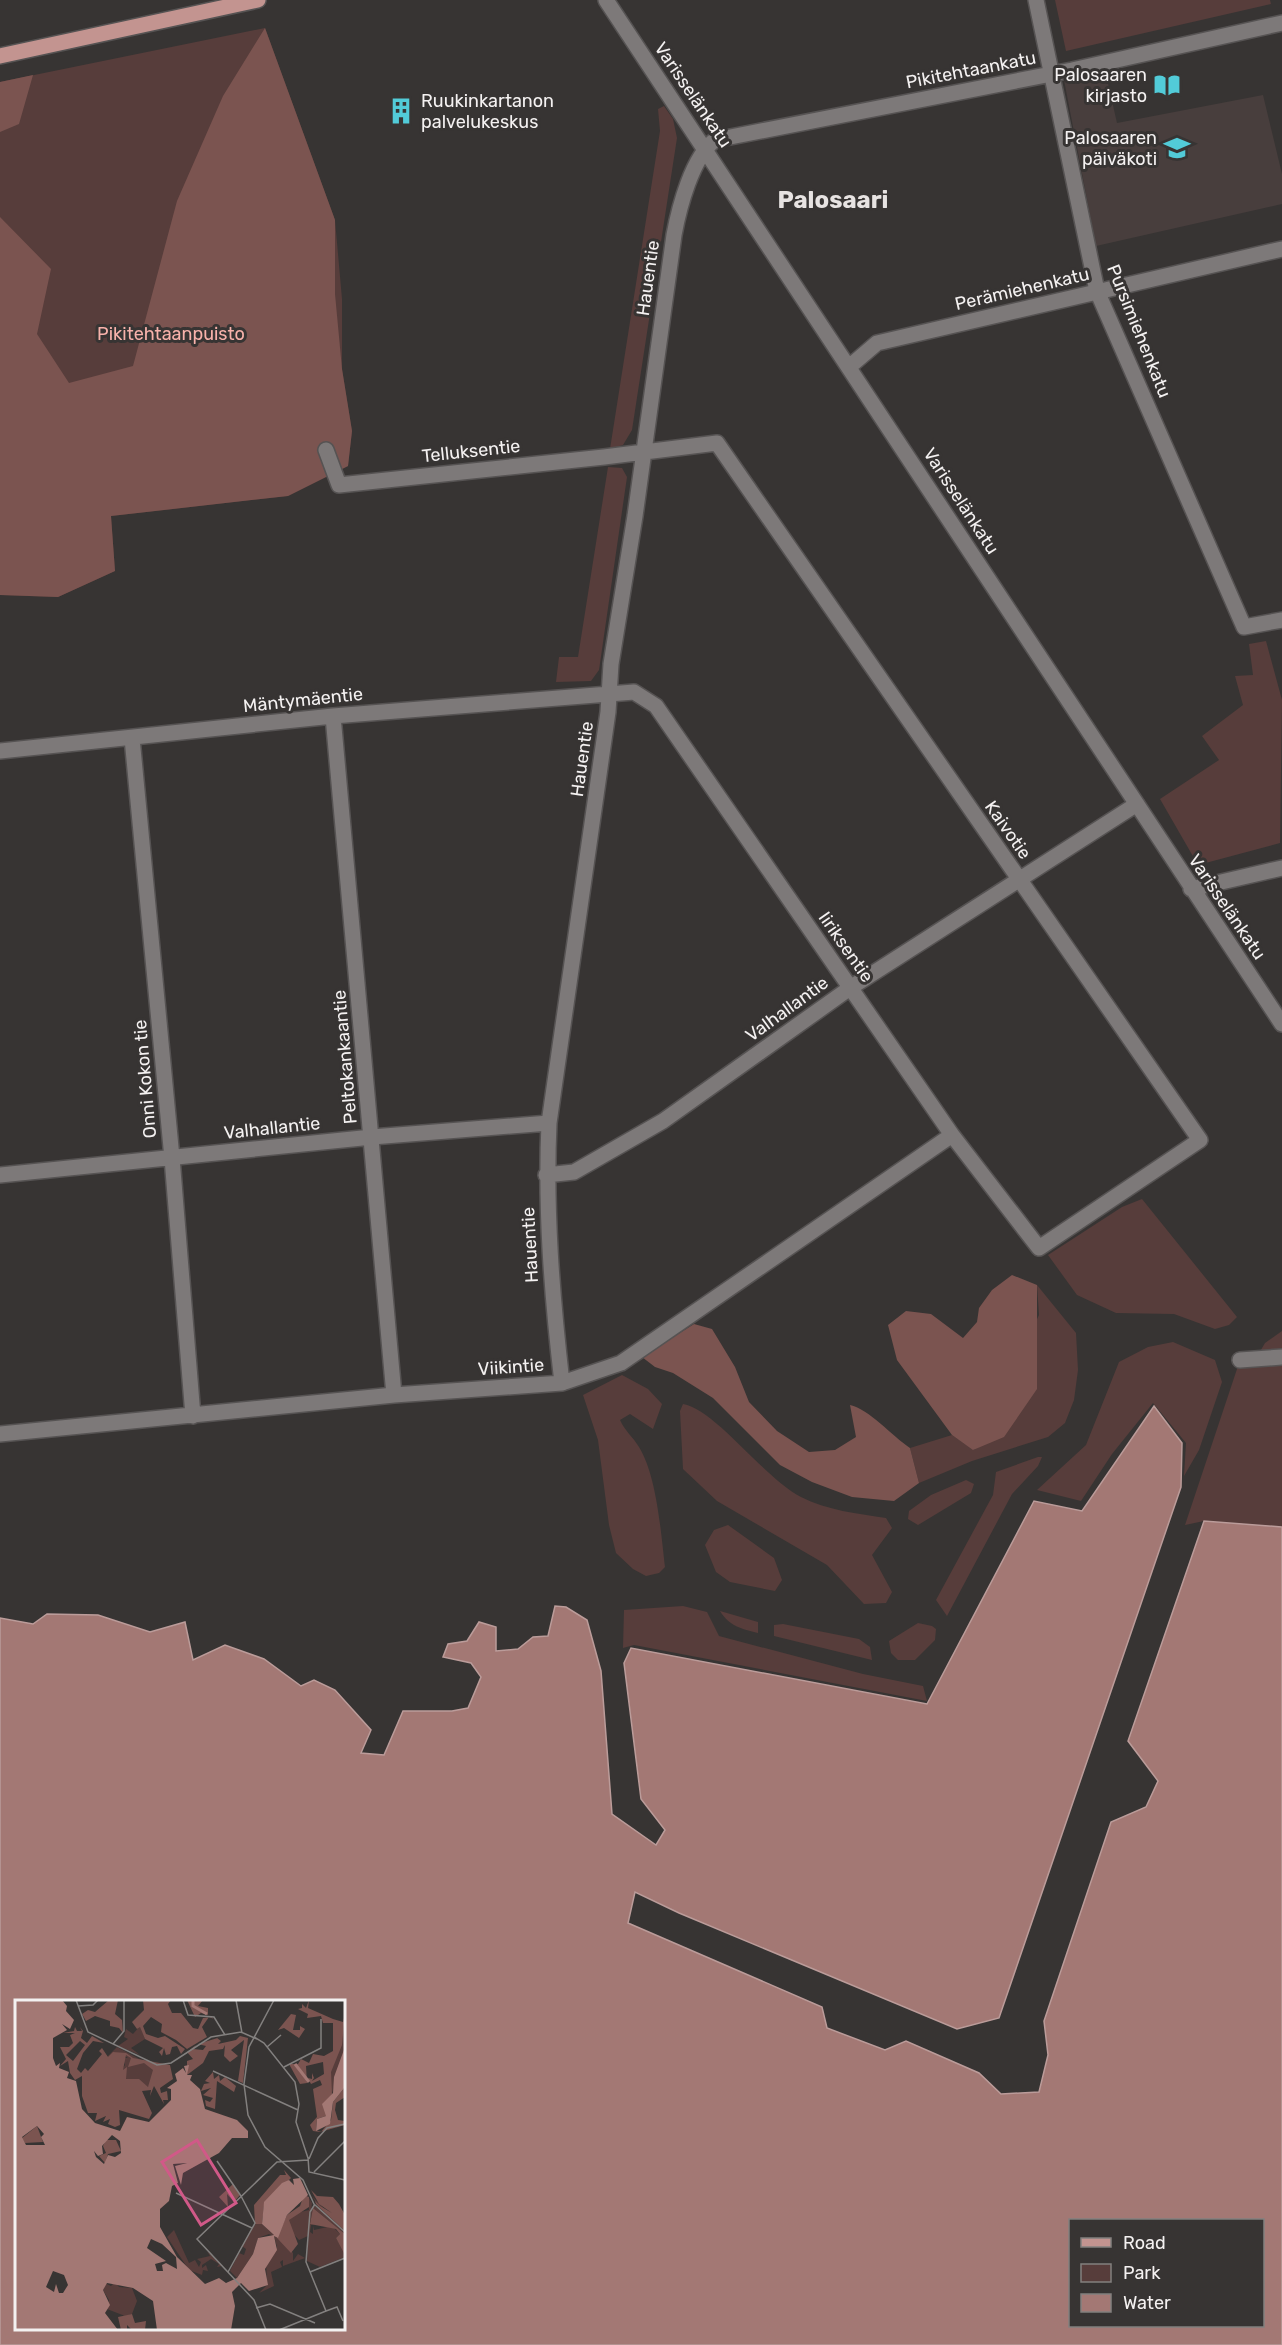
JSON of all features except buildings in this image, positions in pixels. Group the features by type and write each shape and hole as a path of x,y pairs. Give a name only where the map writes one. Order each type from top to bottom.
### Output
{"main road":[{"path":"0,56 258,0"}],"street":[{"name":"Varisselänkatu","path":"606,0 1282,1024"},
{"name":"Pursimiehenkatu","path":"1036,0 1097,291 1244,627 1282,620"},
{"name":"Pikitehtaankatu","path":"705,148 715,140 1052,74 1282,23"},
{"name":"Hauentie","path":"562,1383 553,1304 546,1175 549,1123 611,664 678,209 705,148"},
{"name":"Perämiehenkatu","path":"849,367 877,343 1282,249"},
{"name":"Kaivotie","path":"644,451 717,443 1200,1140 1039,1248"},
{"name":"Telluksentie","path":"326,450 339,485 644,451"},
{"name":"Mäntymäentie","path":"0,751 333,716 609,692"},
{"name":"Iiriksentie","path":"609,692 634,692 656,706 952,1135 1039,1248"},
{"name":"Peltokankaantie","path":"333,716 393,1395"},
{"name":"Onni Kokon tie","path":"132,738 172,1158 193,1416"},
{"name":"Valhallantie","path":"546,1175 574,1172 663,1122 850,988 1137,804"},
{"path":"1191,888 1282,868"},
{"name":"Valhallantie","path":"0,1175 372,1137 549,1123"},
{"name":"Viikintie","path":"0,1434 393,1395 562,1383 621,1363 952,1135"},
{"path":"1240,1360 1282,1357"}],"shaded area":[{"name":"Palosaaren päiväkoti","path":"1105,70 1117,123 1263,95 1282,174 1282,204 1096,246 1064,80"}],"green space":[{"path":"1055,0 1270,0 1271,4 1066,51"},
{"name":"Pikitehtaanpuisto","path":"265,28 335,220 342,299 342,369 352,431 348,466 288,496 111,516 115,571 58,597 0,595 0,82"},
{"name":"Pikitehtaanpuisto","path":"265,28 335,220 335,294 342,369 352,431 348,466 288,496 111,516 115,571 58,597 0,595 0,217 51,269 37,334 69,383 133,366 177,201 223,96"},
{"path":"33,75 19,124 0,132 0,82"},
{"path":"664,106 673,119 677,138 632,430 623,445 610,449 660,131 658,109"},
{"path":"608,467 622,468 627,477 599,670 591,681 556,682 559,657 578,657"},
{"path":"1266,641 1282,700 1280,843 1198,865 1160,799 1219,760 1202,736 1243,705 1235,676 1253,675 1249,644"},
{"path":"1142,1199 1237,1317 1229,1325 1215,1329 1174,1314 1116,1313 1077,1295 1048,1255 1122,1207"},
{"path":"1012,1275 1037,1285 1037,1389 1004,1437 973,1450 952,1435 897,1360 888,1325 906,1311 931,1314 963,1338 977,1322 979,1308 992,1290"},
{"path":"1037,1285 1076,1333 1078,1370 1074,1400 1065,1423 1048,1437 972,1461 919,1483 910,1448 952,1435 974,1450 1039,1315"},
{"path":"694,1324 712,1329 735,1367 749,1402 777,1431 809,1452 835,1450 856,1437 850,1405 873,1417 910,1448 919,1483 894,1501 852,1497 812,1482 780,1465 713,1398 673,1373 655,1367 642,1357"},
{"path":"1282,1331 1282,1527 1204,1521 1185,1525 1240,1360 1255,1360 1265,1343"},
{"path":"1173,1342 1215,1360 1222,1382 1199,1450 1184,1476 1186,1443 1153,1403 1112,1454 1081,1501 1037,1490 1086,1445 1119,1362 1148,1347"},
{"path":"622,1375 648,1389 662,1404 653,1429 630,1414 620,1420 645,1459 657,1506 665,1567 659,1573 646,1576 633,1569 616,1553 609,1525 598,1440 583,1395"},
{"path":"683,1404 710,1418 771,1475 801,1497 832,1508 886,1518 892,1528 872,1555 892,1592 886,1603 864,1604 827,1565 717,1501 683,1469 680,1411"},
{"path":"1042,1457 1038,1466 1012,1494 947,1616 936,1600 993,1495 996,1472"},
{"path":"966,1480 974,1484 971,1493 918,1525 908,1519 909,1511 931,1495"},
{"path":"728,1525 774,1558 782,1580 775,1591 730,1582 716,1572 705,1545 714,1530"},
{"path":"683,1606 707,1612 719,1636 863,1674 923,1686 927,1701 634,1645 623,1648 624,1610"},
{"path":"720,1611 758,1622 758,1633 732,1623"},
{"path":"918,1623 936,1629 935,1640 915,1660 898,1660 891,1653 889,1641"},
{"path":"783,1624 859,1639 870,1647 872,1660 774,1636 774,1625"}],"water":[{"path":"1154,1406 1182,1443 1181,1487 999,2018 957,2029 679,1913 635,1892 628,1923 822,2007 827,2028 885,2050 906,2041 979,2073 1001,2094 1039,2092 1048,2055 1044,2021 1111,1822 1146,1807 1158,1781 1128,1741 1204,1521 1282,1527 1282,2345 0,2345 0,1618 33,1624 47,1614 98,1615 150,1632 185,1622 193,1660 225,1645 264,1659 301,1686 314,1680 335,1690 371,1730 361,1753 384,1755 403,1711 452,1711 468,1708 481,1677 471,1663 443,1657 448,1644 467,1641 479,1622 496,1627 496,1651 518,1649 533,1637 548,1636 555,1606 566,1607 587,1620 601,1671 612,1814 656,1845 665,1830 641,1799 624,1663 631,1648 927,1704 1034,1501 1082,1511"}],"place":[{"name":"Palosaaren kirjasto","path":"1167,85"},
{"name":"Ruukinkartanon palvelukeskus","path":"401,111"},
{"name":"Palosaaren päiväkoti","path":"1177,148"}],"district":[{"name":"Palosaari","path":"833,200"}]}
